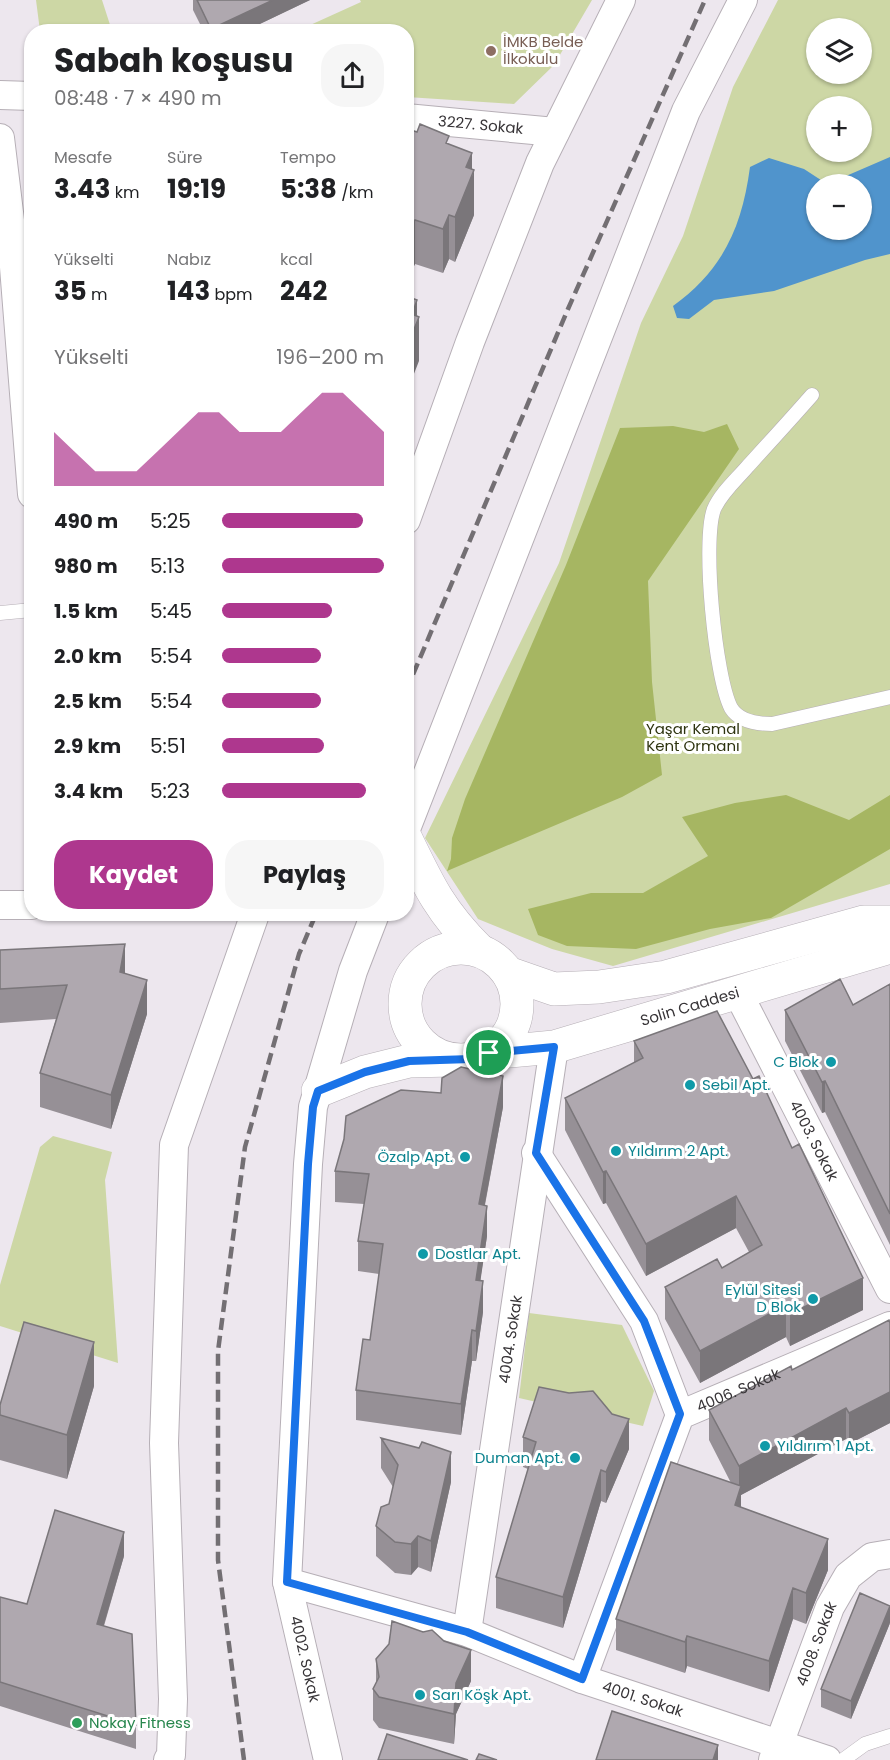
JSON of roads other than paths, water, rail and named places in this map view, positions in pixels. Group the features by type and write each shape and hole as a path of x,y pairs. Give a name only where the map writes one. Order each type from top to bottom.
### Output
{"street":[{"path":"414,498 474,332 540,162 621,0"},
{"path":"414,808 686,111 743,0"},
{"path":"0,95 24,96"},
{"name":"3227. Sokak","path":"414,119 555,132"},
{"path":"0,138 5,234 24,417"},
{"path":"318,1091 365,1072 409,1061 471,1059 489,1053 503,1042 513,1026 517,1008 516,990 508,973 496,959 479,950 452,923 430,890 414,856"},
{"path":"0,905 24,905"},
{"path":"168,1760 171,1755 172,1700 164,1443 174,1145 253,921"},
{"name":"4002. Sokak","path":"328,1760 287,1582 308,1164 313,1107 353,971 372,921"},
{"path":"508,973 554,989 599,987 666,977 864,922 890,922"},
{"path":"453,1060 435,1054 419,1042 409,1027 404,1009 406,990 413,973 426,959 443,950 461,947 479,950"},
{"name":"Solin Caddesi","path":"489,1053 554,1047 890,947"},
{"name":"4003. Sokak","path":"738,993 890,1289"},
{"name":"4004. Sokak","path":"467,1632 536,1153 554,1047"},
{"path":"536,1153 644,1321 680,1414"},
{"name":"4006. Sokak","path":"582,1679 680,1414 890,1326"},
{"name":"4008. Sokak","path":"776,1752 830,1607 848,1576 872,1557 890,1554"},
{"name":"4001. Sokak","path":"287,1582 467,1632 582,1679 776,1752 827,1760"}],"lane":[{"path":"812,395 723,494 712,517 709,569 724,687 732,710 739,716 760,724 772,724 890,697"},
{"path":"0,613 24,611"},
{"path":"843,1760 865,1744 890,1736"}],"water":[{"path":"890,157 890,254 865,260 774,291 714,300 689,319 677,318 673,306 705,278 727,246 742,209 750,167 769,158 804,169 812,174 806,174 806,240 872,240 872,174 851,174"}],"railway":[{"path":"414,672 568,309 705,0"},
{"path":"244,1760 218,1560 218,1351 245,1147 299,954 313,921"}],"place":[{"name":"İMKB Belde İlkokulu","path":"491,51"},
{"name":"C Blok","path":"831,1062"},
{"name":"Sebil Apt.","path":"690,1085"},
{"name":"Yıldırım 2 Apt.","path":"616,1151"},
{"name":"Özalp Apt.","path":"465,1157"},
{"name":"Dostlar Apt.","path":"423,1254"},
{"name":"Eylül Sitesi D Blok","path":"813,1299"},
{"name":"Yıldırım 1 Apt.","path":"765,1446"},
{"name":"Duman Apt.","path":"575,1458"},
{"name":"Sarı Köşk Apt.","path":"420,1695"},
{"name":"Nokay Fitness","path":"77,1723"}],"park label":[{"name":"Yaşar Kemal Kent Ormanı","path":"693,738"}]}
